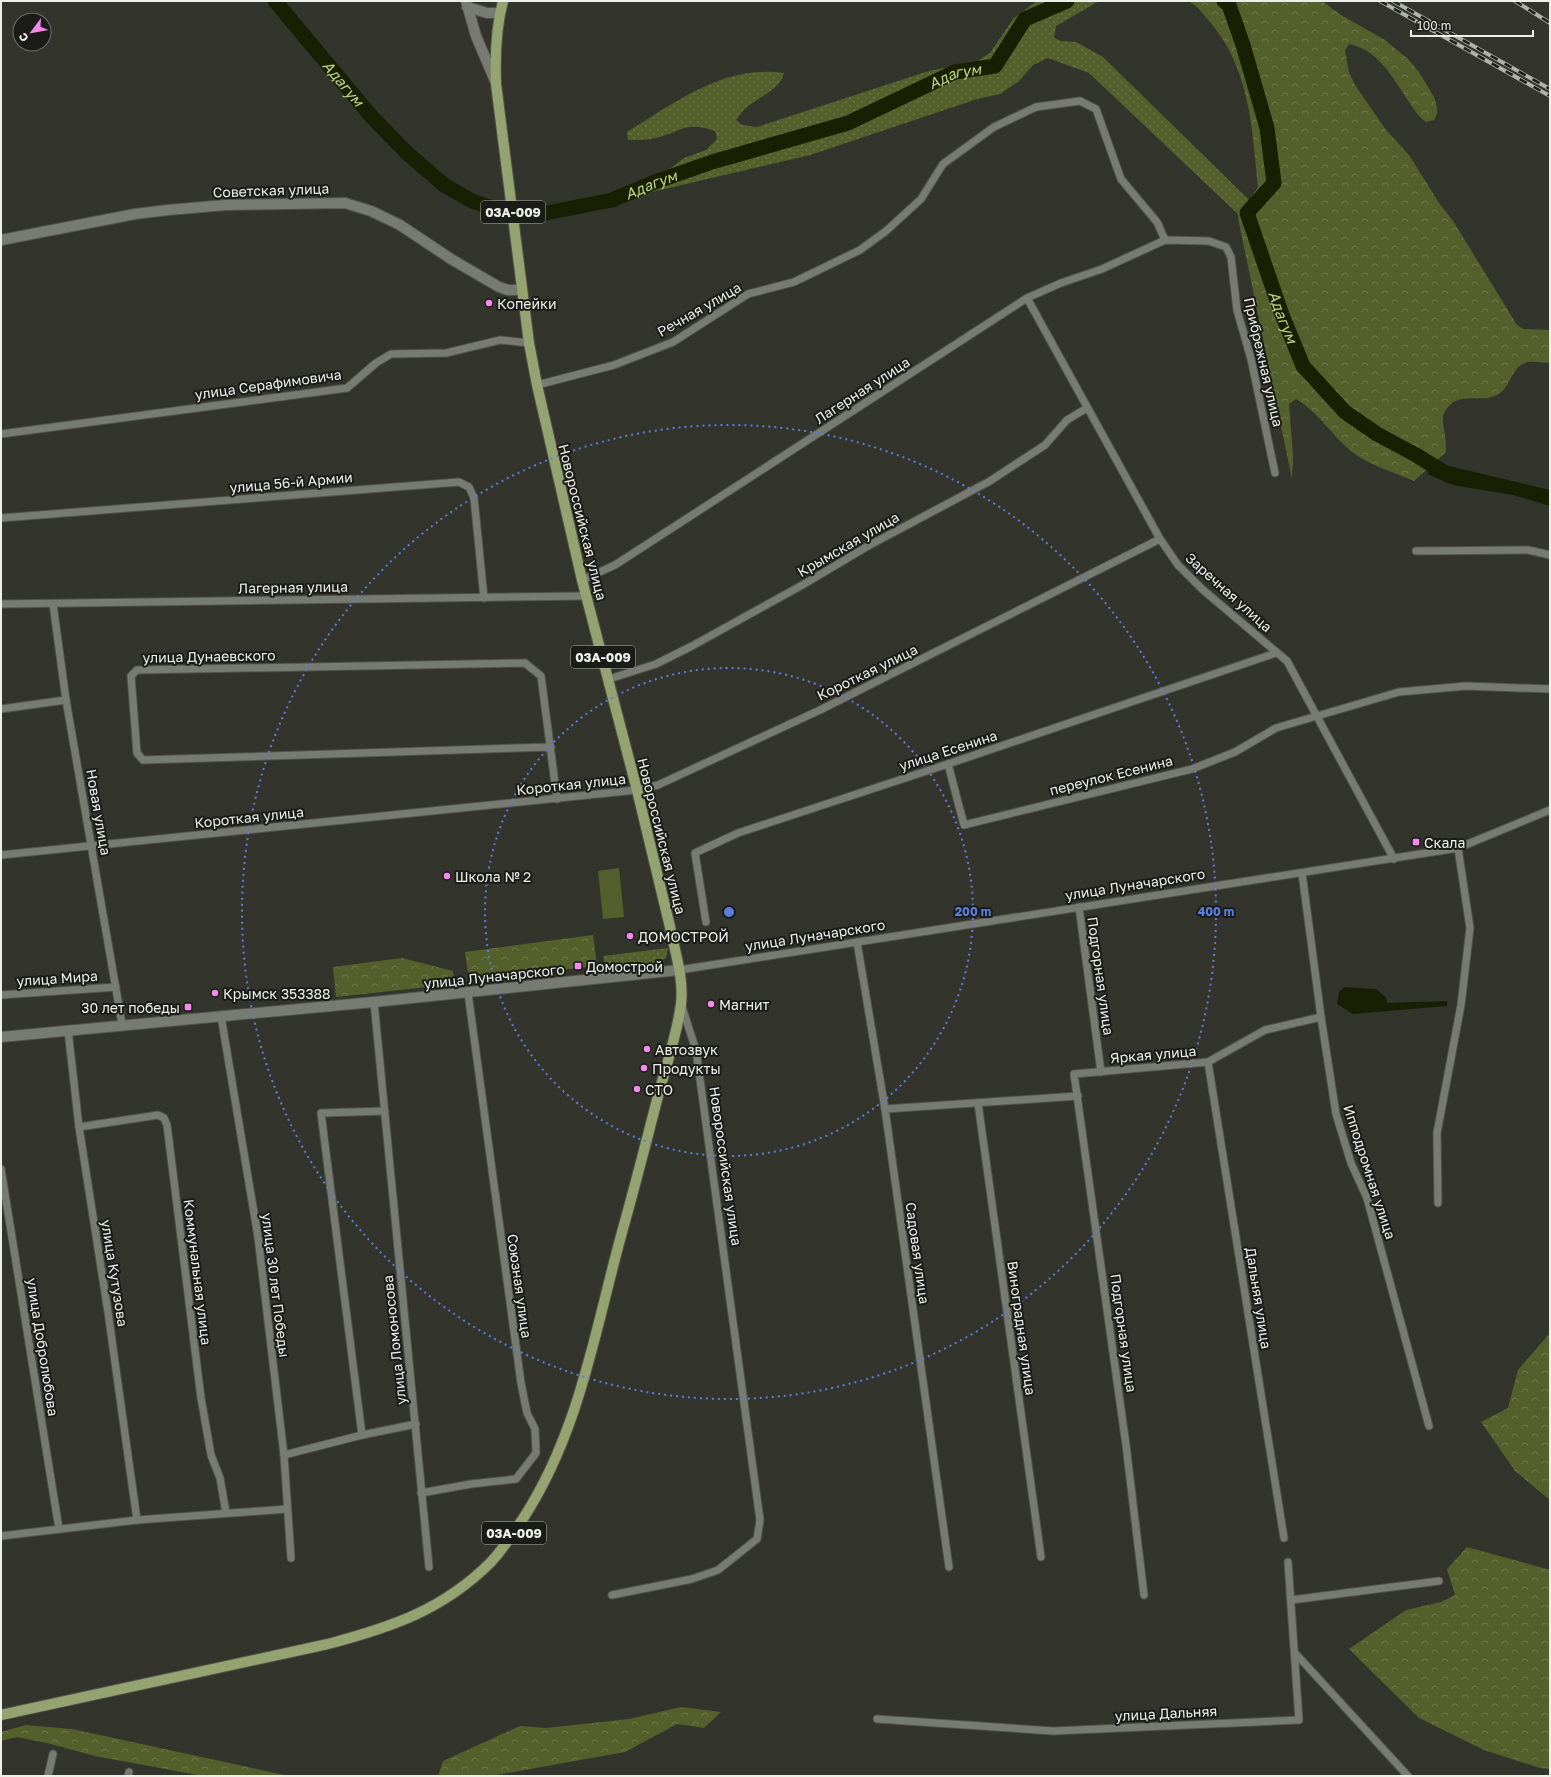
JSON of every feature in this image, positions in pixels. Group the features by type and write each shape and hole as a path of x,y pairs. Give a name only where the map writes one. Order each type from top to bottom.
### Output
{"main road":[{"name":"03А-009","path":"496,84 500,13 503,1"},
{"path":"466,4 487,13 500,13"},
{"path":"466,4 486,62 496,84"},
{"name":"Новороссийская улица","path":"496,84 506,151 529,343 537,385 582,580 609,679 670,927 679,970 682,991 681,1004"},
{"name":"Советская улица","path":"1,240 135,214 168,210 226,205 326,202 345,203 356,205 385,217 499,287 508,290 522,290"},
{"name":"улица Луначарского","path":"1,1037 122,1024 468,993 679,970"},
{"name":"03А-009","path":"1,1715 328,1644 373,1632 404,1621 430,1609 456,1591 491,1561 514,1533 536,1498 557,1457 573,1413 600,1322 617,1250 676,1031 681,1004"}],"street":[{"name":"Речная улица","path":"537,385 614,365 674,342 748,294 794,282 860,250 886,231 921,199 943,164 994,126 1036,107 1080,100 1096,109 1121,179 1157,222 1165,240"},
{"name":"Лагерная улица","path":"582,580 615,565 1028,298 1060,283 1102,269 1165,240"},
{"name":"Прибрежная улица","path":"1165,240 1209,241 1226,247 1231,257 1236,310 1250,359 1275,473"},
{"name":"Заречная улица","path":"1028,298 1160,539 1178,565 1202,589 1287,662 1318,716 1394,859"},
{"name":"улица Серафимовича","path":"1,434 347,388 376,363 391,354 446,353 500,340 529,343"},
{"name":"Крымская улица","path":"609,679 656,664 692,646 806,583 868,546 990,481 1045,444 1067,420 1087,408"},
{"name":"улица 56-й Армии","path":"1,518 459,482 469,487 474,498 484,598"},
{"name":"Короткая улица","path":"1,856 558,799 637,790 658,785 820,710 1160,539"},
{"path":"1416,551 1528,550 1550,555"},
{"name":"Лагерная улица","path":"1,604 586,596"},
{"name":"Новая улица","path":"53,604 66,700 122,1024"},
{"name":"улица Есенина","path":"706,922 695,853 738,833 1276,653"},
{"name":"улица Дунаевского","path":"525,663 541,676 551,747 143,760 137,753 131,676 137,670 525,663"},
{"path":"1318,716 1399,692 1466,686 1550,689"},
{"path":"1,709 66,700"},
{"name":"переулок Есенина","path":"948,764 964,825 1192,768 1235,752 1276,728 1318,716"},
{"path":"551,747 558,799"},
{"name":"улица Луначарского","path":"679,970 1458,848 1550,810"},
{"path":"1438,1203 1437,1133 1461,1005 1470,928 1458,848"},
{"name":"Ипподромная улица","path":"1302,873 1321,1017 1336,1114 1351,1163 1367,1198 1429,1426"},
{"name":"Подгорная улица","path":"1079,907 1101,1072"},
{"name":"Садовая улица","path":"857,942 885,1109 949,1567"},
{"name":"улица Мира","path":"1,995 116,987"},
{"name":"Союзная улица","path":"421,1494 471,1484 516,1478 536,1453 535,1429 527,1413 521,1383 468,993"},
{"name":"улица Ломоносова","path":"374,1002 429,1567"},
{"name":"Новороссийская улица","path":"612,1595 692,1579 718,1570 757,1539 760,1520 696,1050 681,1004"},
{"name":"улица 30 лет Победы","path":"222,1016 258,1237 284,1455 291,1558"},
{"name":"Яркая улица","path":"1074,1074 1208,1062 1265,1030 1321,1017"},
{"name":"улица Кутузова","path":"68,1030 79,1127 106,1304 136,1520"},
{"name":"Дальняя улица","path":"1208,1062 1284,1538"},
{"name":"Подгорная улица","path":"1074,1074 1126,1445 1144,1595"},
{"path":"885,1109 1078,1096"},
{"name":"Виноградная улица","path":"978,1103 1041,1557"},
{"path":"362,1435 321,1113 385,1111"},
{"name":"Коммунальная улица","path":"79,1127 158,1115 164,1118 168,1133 201,1398 211,1455 220,1478 226,1513"},
{"name":"улица Добролюбова","path":"1,1168 59,1529"},
{"path":"284,1455 362,1435 416,1424"},
{"path":"1,1536 136,1520 287,1509"},
{"name":"улица Дальняя","path":"877,1719 1053,1731 1300,1720 1288,1562"},
{"path":"1291,1600 1439,1581"},
{"path":"1295,1653 1408,1776"},
{"path":"48,1776 54,1754"}],"green space":[{"path":"1037,1 1099,1 1056,26 1054,38 1061,41 1076,42 1103,57 1249,200 1238,218 1238,214 1089,73 1048,58 1033,65 1019,81 1000,94 977,99 810,155 626,198 657,175 671,168 684,158 706,150 717,139 715,131 705,128 690,127 653,139 628,140 627,132 702,88 741,74 762,72 784,73 782,79 773,89 745,109 736,120 742,125 757,127 929,71 976,62 990,53 1013,19"},
{"path":"1188,1 1322,1 1341,15 1385,40 1409,60 1419,72 1434,97 1437,107 1437,114 1434,120 1426,122 1420,117 1382,63 1372,55 1361,48 1349,44 1345,50 1349,72 1355,85 1386,130 1409,155 1439,203 1453,221 1517,325 1523,329 1550,330 1550,363 1528,362 1522,364 1514,372 1502,392 1497,395 1485,398 1459,400 1448,407 1443,418 1446,452 1414,481 1376,465 1355,454 1340,441 1312,411 1296,399 1289,404 1293,456 1292,479 1238,218 1258,187 1254,143 1247,100 1234,59 1223,40 1200,10"},
{"path":"619,868 624,917 603,919 598,871"},
{"path":"593,935 597,966 469,980 465,952"},
{"path":"668,948 666,958 653,965 606,970 603,956"},
{"path":"402,958 453,971 455,984 336,997 333,967"},
{"path":"1550,1333 1550,1500 1515,1471 1481,1422 1508,1408 1518,1370"},
{"path":"1467,1547 1550,1570 1550,1769 1540,1768 1484,1750 1419,1718 1349,1649 1406,1610 1441,1602 1455,1595 1447,1569"},
{"path":"681,1707 721,1712 704,1728 677,1724 625,1752 491,1776 438,1776 443,1761 520,1726 546,1728 629,1719"},
{"path":"26,1725 72,1729 289,1776 203,1776 95,1756 47,1743 17,1737 1,1741 1,1732"}],"shaded area":[{"path":"1436,463 1550,490 1550,506 1513,495 1453,485 1427,474"},
{"path":"1344,987 1376,989 1386,997 1387,1003 1447,1001 1447,1006 1353,1014 1337,1004 1339,992"}],"waterway":[{"name":"Адагум","path":"275,1 371,116 407,153 444,185 472,201 502,211 531,216 612,200 655,182 712,162 848,123 955,72 995,66 1025,19 1067,1"},
{"name":"Адагум","path":"1224,1 1229,5 1243,45 1267,128 1274,183 1247,213 1281,312 1303,366 1345,412 1377,434 1416,455 1450,476"}],"railway":[{"path":"1380,1 1550,96"},
{"path":"1393,1 1550,89"},
{"path":"1515,1 1550,23"}],"place":[{"name":"Копейки","path":"489,303"},
{"name":"Скала","path":"1416,842"},
{"name":"Школа № 2","path":"447,876"},
{"name":"ДОМОСТРОЙ","path":"630,936"},
{"name":"Домострой","path":"578,966"},
{"name":"Крымск 353388","path":"215,993"},
{"name":"Магнит","path":"711,1004"},
{"name":"30 лет победы","path":"188,1007"},
{"name":"Автозвук","path":"647,1049"},
{"name":"Продукты","path":"644,1068"},
{"name":"СТО","path":"637,1089"}]}
